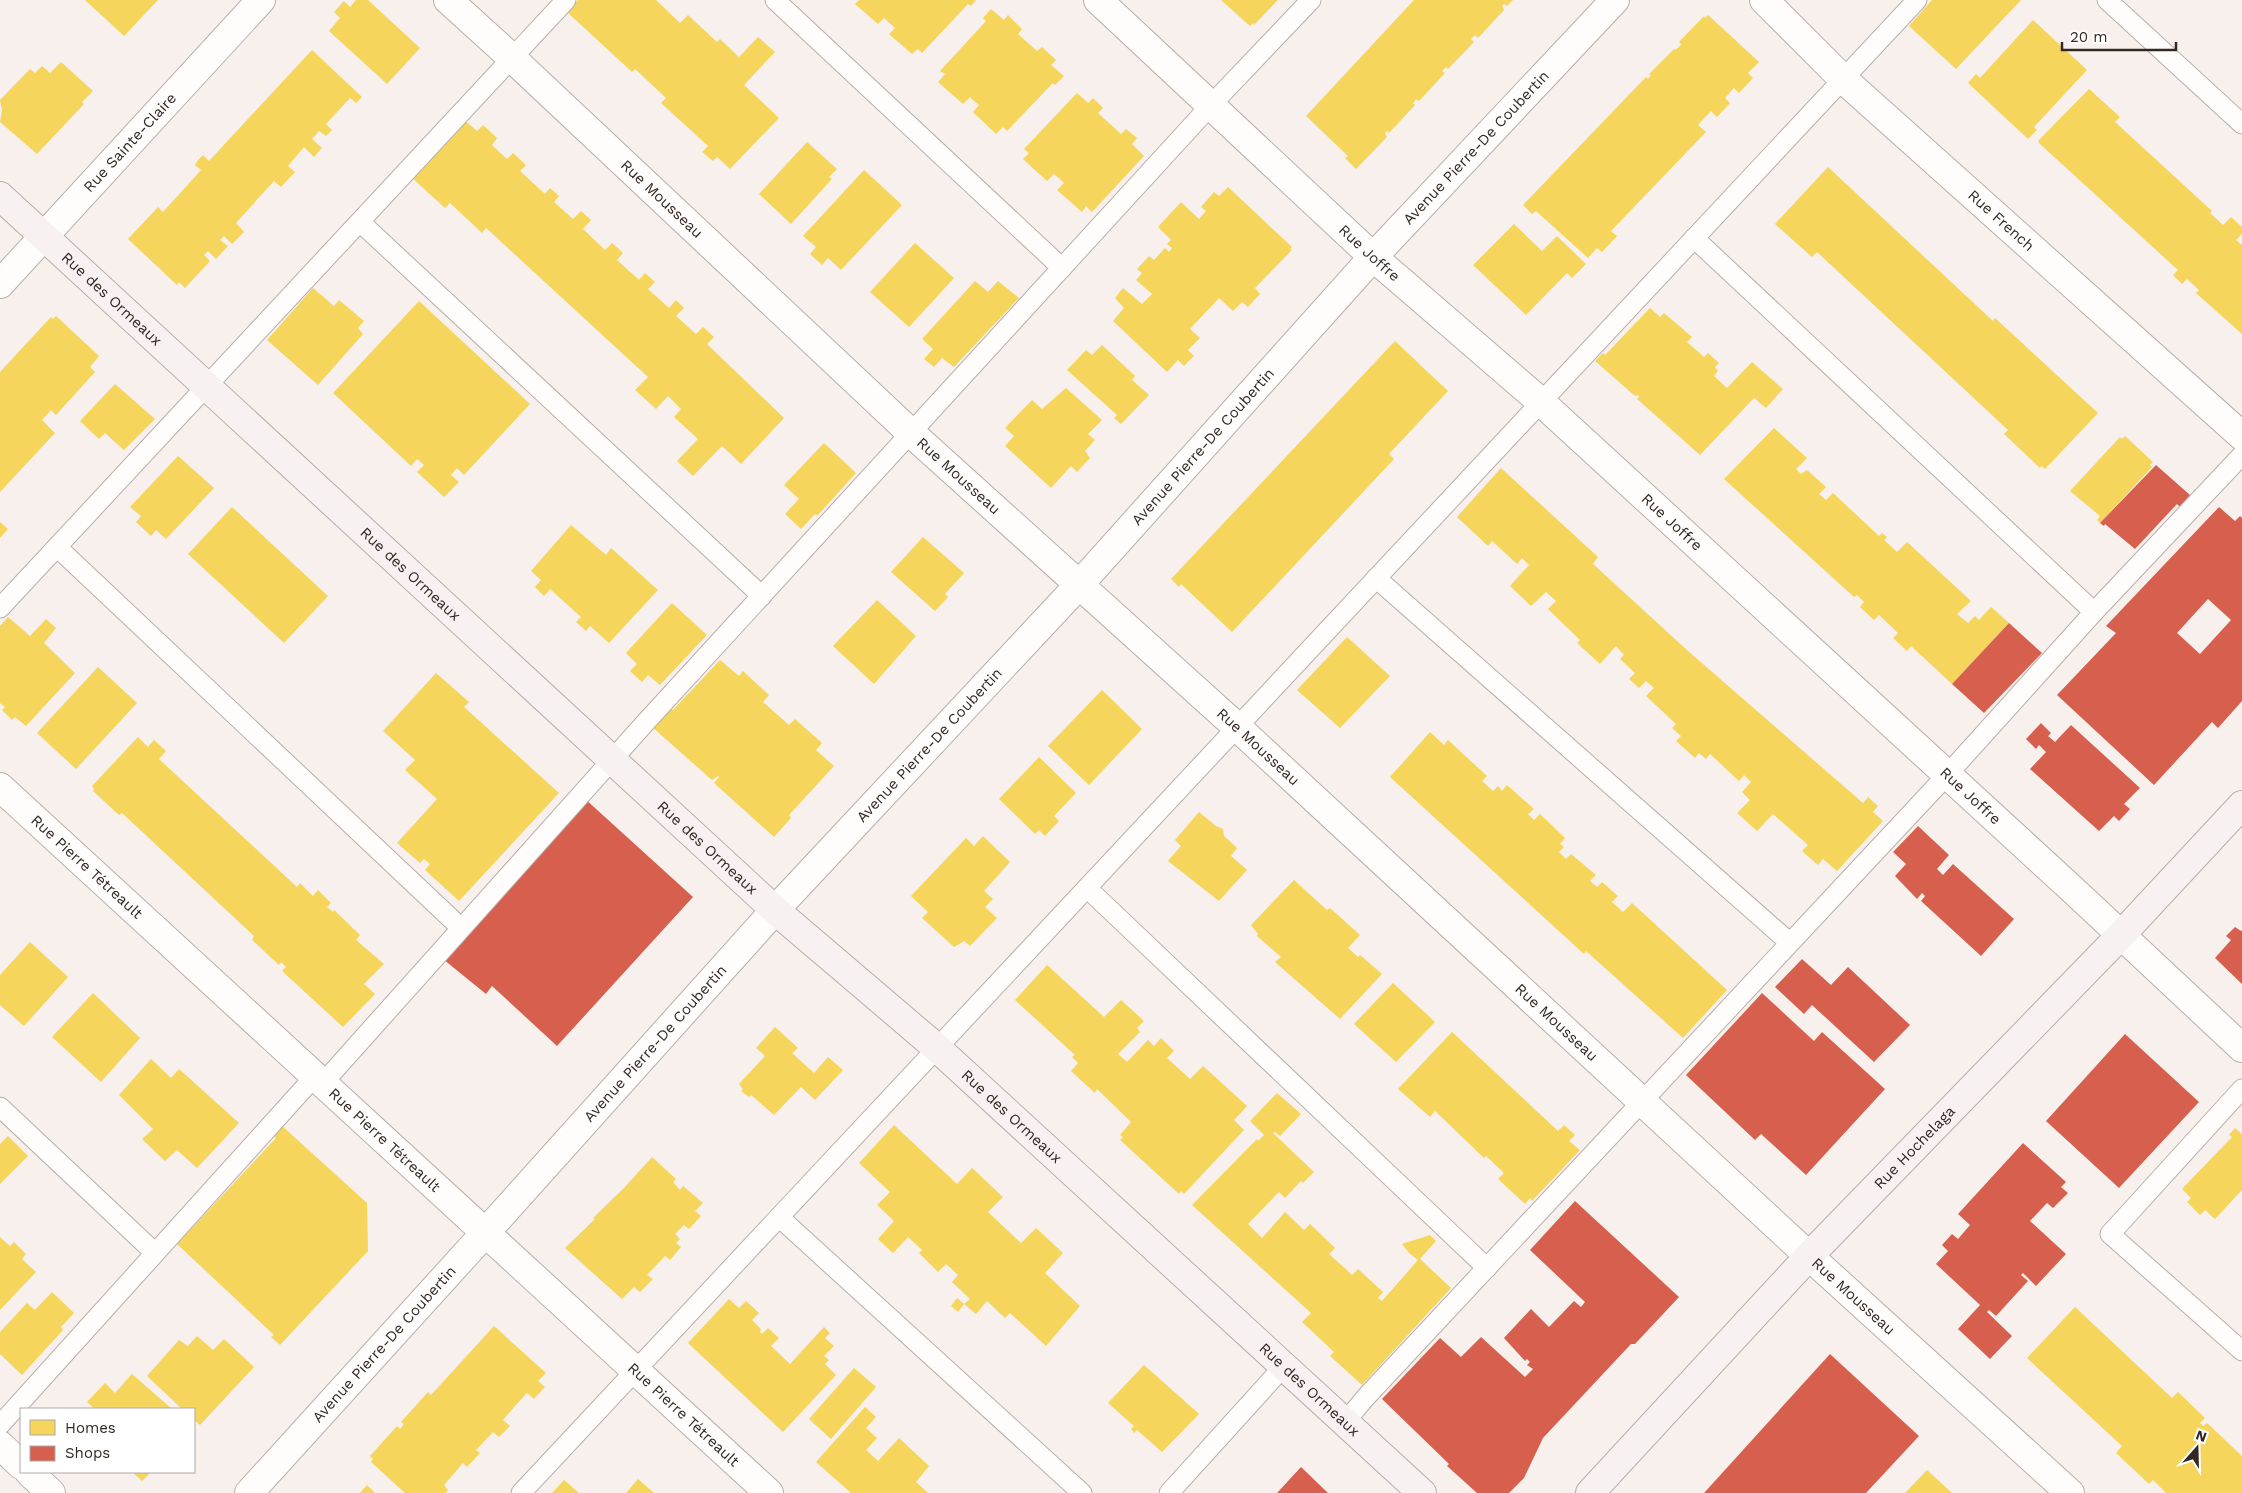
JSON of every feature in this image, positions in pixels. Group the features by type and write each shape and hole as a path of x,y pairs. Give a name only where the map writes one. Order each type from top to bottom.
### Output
{"street":[{"name":"Rue Sainte-Claire","path":"0,284 261,0"},
{"name":"Rue Mousseau","path":"448,0 911,433 1078,586 1237,727 1809,1256 2070,1493"},
{"name":"Rue Joffre","path":"1098,0 1373,257 1541,402 2122,935 2242,1048"},
{"name":"Avenue Pierre-De Coubertin","path":"249,1493 775,910 1078,586 1373,257 1615,0"},
{"name":"Rue French","path":"1764,0 1843,79 2242,436"},
{"name":"Rue des Ormeaux","path":"0,196 775,910 937,1048 1422,1493"},
{"name":"Rue Pierre Tétreault","path":"0,787 769,1493"},
{"name":"Rue Hochelaga","path":"1590,1493 1809,1256 2122,935 2242,805"},
{"path":"0,1445 20,1464"},
{"path":"30,1473 52,1493"}],"lane":[{"path":"0,608 566,0"},
{"path":"775,0 1062,268"},
{"path":"0,1424 154,1252 461,928 1211,105 1311,0"},
{"path":"521,1493 1917,0"},
{"path":"2107,0 2242,124"},
{"path":"360,222 762,596"},
{"path":"1694,238 2094,612"},
{"path":"1345,1422 1789,942 1947,775 2094,612 2242,455"},
{"path":"56,547 461,928"},
{"path":"1376,578 1789,942"},
{"path":"1087,888 1486,1268"},
{"path":"2242,1088 2110,1234 2242,1351"},
{"path":"0,1107 154,1252"},
{"path":"779,1217 1082,1493"},
{"path":"1169,1493 1284,1366"}],"building: Homes":[{"path":"85,0 158,0 124,36"},
{"path":"356,0 368,0 420,48 387,84 329,31 340,18 334,12 344,1 350,7"},
{"path":"578,0 656,0 680,23 688,15 717,42 720,39 739,57 758,37 775,52 744,85 779,118 730,169 717,157 713,161 702,152 708,146 661,103 666,98 635,69 632,72 567,12"},
{"path":"859,0 976,0 971,6 968,4 922,53 918,49 912,54 889,34 895,28 884,18 878,24 855,4"},
{"path":"1221,0 1278,0 1254,25 1253,23 1250,26"},
{"path":"1414,0 1513,0 1507,6 1504,4 1502,6 1504,10 1478,38 1475,35 1471,39 1474,42 1448,69 1446,67 1442,71 1445,73 1419,101 1416,99 1413,103 1415,105 1389,133 1387,131 1385,133 1387,137 1356,169 1345,158 1348,156 1306,116"},
{"path":"1932,0 2021,0 1956,69 1909,26"},
{"path":"991,9 1004,20 1008,15 1022,29 1018,34 1037,51 1042,47 1056,60 1051,65 1064,76 1055,85 1053,83 1007,131 1003,127 996,134 973,112 979,105 970,97 963,104 938,82 945,74 940,71 986,21 983,18"},
{"path":"1708,15 1759,62 1748,73 1753,78 1739,93 1734,88 1725,98 1730,103 1717,117 1711,111 1698,125 1706,132 1611,231 1617,236 1602,252 1597,248 1588,258 1536,211 1532,214 1523,205 1646,77 1648,79 1651,75 1649,74 1674,49 1680,46 1679,42 1704,16 1705,18"},
{"path":"2033,20 2087,70 2034,127 2037,130 2028,139 1968,83 1976,74 1980,78"},
{"path":"312,50 362,97 356,103 350,98 326,124 332,130 326,136 319,131 312,139 322,148 314,157 304,147 288,166 295,172 281,187 274,181 236,223 244,232 232,244 224,236 220,240 228,246 216,259 208,251 204,255 210,261 185,288 179,282 177,285 128,239 158,207 163,212 201,170 195,165 198,160 203,155 209,161"},
{"path":"61,62 93,91 82,102 84,104 37,154 0,122 2,110 0,100 30,69 35,73 42,66 50,73"},
{"path":"2089,89 2120,117 2115,122 2212,211 2210,213 2223,225 2231,217 2242,227 2242,234 2236,240 2242,245 2242,334 2196,293 2199,290 2187,279 2182,284 2173,275 2178,270 2038,141"},
{"path":"1077,93 1088,103 1093,98 1103,108 1098,113 1121,134 1126,129 1137,138 1132,144 1144,156 1092,212 1086,206 1082,212 1057,190 1064,183 1054,174 1047,181 1023,159 1029,153 1024,149"},
{"path":"464,120 477,131 483,125 497,138 492,145 507,159 513,153 526,165 520,171 545,194 550,188 559,196 554,202 573,219 581,211 591,220 583,229 605,250 612,243 623,253 617,260 639,280 645,273 655,282 648,289 669,308 676,300 684,308 676,316 696,334 703,327 714,337 707,344 784,418 741,464 722,446 693,476 677,461 698,439 674,417 681,409 668,396 656,409 635,390 648,377 486,228 482,233 450,203 445,208 411,177"},
{"path":"807,142 837,169 829,177 832,179 791,224 759,194"},
{"path":"1828,167 1993,321 1995,318 2098,413 2045,469 2042,466 2040,468 2004,434 2008,430 1817,252 1812,257 1775,224"},
{"path":"864,170 902,205 841,270 828,258 822,265 810,254 816,247 803,236"},
{"path":"1228,187 1292,247 1290,249 1292,250 1255,288 1260,294 1248,307 1242,302 1233,311 1219,298 1190,329 1200,338 1188,350 1194,356 1184,366 1178,360 1167,372 1113,321 1124,308 1115,298 1123,288 1142,304 1152,294 1136,280 1142,273 1137,269 1149,256 1154,260 1165,248 1169,252 1172,248 1167,244 1171,240 1158,227 1181,202 1199,219 1206,211 1201,207 1214,192 1219,196"},
{"path":"1514,224 1542,251 1557,236 1586,264 1572,278 1567,273 1526,315 1473,265"},
{"path":"915,243 954,278 909,327 870,292"},
{"path":"975,281 988,292 998,281 1019,298 954,367 942,358 934,367 924,359 933,349 922,339"},
{"path":"313,288 334,306 339,300 364,321 358,328 363,334 318,385 267,340"},
{"path":"419,301 530,404 464,475 457,468 451,475 459,482 444,497 417,472 424,465 417,459 411,466 333,393"},
{"path":"1650,308 1660,317 1664,313 1692,337 1687,342 1704,357 1708,353 1719,363 1715,367 1718,371 1714,376 1727,388 1752,362 1783,389 1766,408 1754,398 1700,455 1637,399 1638,395 1635,396 1595,361 1603,353 1605,355"},
{"path":"56,316 99,356 90,367 95,372 56,415 51,410 42,420 55,433 0,492 0,372 51,317 53,319"},
{"path":"1395,341 1448,391 1389,454 1394,459 1232,632 1181,584 1179,587 1171,579"},
{"path":"1102,345 1135,376 1132,380 1149,395 1121,424 1114,418 1117,415 1067,370 1086,350 1092,355"},
{"path":"115,384 155,419 124,450 105,433 99,439 80,421"},
{"path":"1066,388 1102,420 1088,434 1095,440 1085,451 1090,458 1077,472 1071,466 1051,488 1005,446 1014,436 1005,428 1032,400 1042,409"},
{"path":"1774,428 1807,458 1796,469 1801,474 1807,470 1826,487 1819,494 1826,500 1833,493 1879,536 1882,533 1887,537 1884,540 1897,552 1907,542 1971,601 1957,614 1968,623 1975,616 1979,620 1991,607 2009,623 1952,684 1911,646 1907,651 1893,638 1898,633 1879,615 1874,620 1860,607 1864,602 1857,595 1854,597 1724,479"},
{"path":"2125,436 2153,462 2150,465 2152,467 2100,523 2097,520 2100,516 2070,491 2120,437 2122,439"},
{"path":"824,443 856,473 817,516 815,514 801,529 785,514 799,499 784,485"},
{"path":"178,456 214,488 166,539 156,530 151,536 136,522 141,516 130,507"},
{"path":"1501,468 1598,557 1593,564 1688,651 1863,803 1868,797 1878,806 1873,812 1883,821 1837,871 1823,859 1818,865 1802,851 1808,845 1773,814 1757,831 1737,813 1750,800 1742,792 1751,782 1744,775 1739,781 1710,754 1706,759 1699,753 1695,758 1676,741 1681,736 1672,728 1676,724 1646,696 1654,688 1646,681 1639,688 1629,679 1635,673 1620,659 1624,655 1616,646 1600,664 1577,643 1580,640 1548,609 1556,601 1546,592 1531,606 1510,586 1529,565 1522,558 1517,564 1492,541 1488,546 1457,517"},
{"path":"232,507 328,596 284,643 188,554"},
{"path":"0,522 8,529 0,538"},
{"path":"571,525 606,555 611,548 658,590 609,643 590,626 586,631 576,622 581,617 550,589 544,596 535,587 541,580 531,571"},
{"path":"923,537 964,573 945,594 948,597 935,611 891,572"},
{"path":"877,600 916,636 874,684 833,646"},
{"path":"672,603 707,635 660,685 648,675 642,682 630,671 637,664 626,653"},
{"path":"8,617 30,636 46,619 56,628 44,643 75,673 26,726 15,717 12,720 2,710 5,707 0,703 0,626"},
{"path":"1347,637 1390,676 1340,728 1297,690"},
{"path":"720,660 739,676 743,671 769,695 763,702 789,725 795,719 822,743 816,750 834,766 789,815 791,818 774,837 714,783 718,776 712,780 652,727 670,708 673,710"},
{"path":"98,667 137,703 76,769 37,733"},
{"path":"436,673 469,702 464,707 559,793 459,901 425,870 430,864 424,859 420,863 397,843 437,799 405,770 415,760 383,731"},
{"path":"1102,690 1142,729 1089,785 1048,746"},
{"path":"1430,732 1444,745 1448,740 1487,776 1482,781 1493,791 1498,786 1502,791 1507,785 1534,809 1528,814 1534,820 1540,814 1565,838 1560,844 1564,847 1559,852 1566,859 1571,854 1596,875 1590,881 1597,887 1602,882 1618,896 1612,902 1623,912 1632,903 1727,990 1683,1038 1586,951 1584,954 1390,777"},
{"path":"138,737 148,747 154,740 166,751 159,759 297,887 300,883 313,896 318,890 331,903 327,907 333,912 334,910 360,935 356,940 384,964 364,984 375,994 343,1027 282,971 286,967 281,962 279,965 252,940 254,936 122,813 119,815 93,791 92,786"},
{"path":"1039,757 1076,793 1054,816 1059,821 1045,836 1039,830 1035,834 999,799"},
{"path":"1199,812 1216,826 1223,829 1224,836 1237,848 1231,856 1247,870 1219,901 1168,861 1181,846 1175,840"},
{"path":"983,836 1010,862 984,891 993,899 985,907 997,918 970,946 964,941 954,947 922,918 928,912 911,896 966,838 974,846"},
{"path":"1294,880 1327,910 1330,908 1360,935 1348,948 1358,957 1360,955 1382,974 1340,1019 1275,962 1281,957 1257,936 1258,934 1251,925"},
{"path":"30,942 68,977 24,1026 0,1005 0,975"},
{"path":"1047,965 1104,1017 1121,1000 1144,1021 1137,1028 1140,1032 1118,1054 1127,1062 1148,1040 1154,1046 1161,1038 1174,1051 1167,1058 1190,1079 1203,1066 1247,1106 1234,1120 1244,1130 1184,1194 1181,1191 1179,1194 1120,1140 1123,1137 1120,1135 1131,1122 1097,1089 1095,1093 1071,1071 1078,1063 1072,1057 1075,1055 1015,1000"},
{"path":"1393,983 1435,1022 1396,1062 1354,1024"},
{"path":"93,993 140,1038 101,1082 52,1037"},
{"path":"775,1027 798,1048 792,1053 814,1073 828,1057 843,1070 815,1100 801,1087 774,1115 751,1095 749,1097 741,1091 743,1089 739,1084 765,1056 756,1048"},
{"path":"1452,1032 1558,1131 1564,1125 1575,1135 1569,1141 1580,1150 1532,1201 1530,1198 1525,1204 1498,1179 1504,1173 1486,1156 1484,1158 1435,1111 1430,1117 1398,1089"},
{"path":"151,1059 171,1078 179,1069 239,1123 197,1168 177,1150 165,1161 142,1139 153,1129 119,1095"},
{"path":"1277,1093 1301,1114 1280,1136 1275,1132 1273,1133 1314,1172 1303,1183 1301,1181 1285,1198 1279,1192 1248,1224 1262,1238 1285,1212 1304,1230 1310,1224 1335,1248 1329,1254 1352,1275 1358,1269 1383,1292 1378,1298 1382,1301 1418,1260 1402,1244 1430,1235 1436,1241 1420,1259 1451,1288 1362,1385 1330,1356 1334,1352 1302,1322 1311,1313 1192,1205 1257,1139 1258,1141 1264,1135 1250,1121"},
{"path":"281,1125 367,1203 368,1251 280,1345 271,1337 274,1335 177,1244 276,1138 273,1135"},
{"path":"894,1125 957,1184 972,1168 1003,1197 988,1212 1021,1243 1036,1228 1063,1253 1045,1273 1080,1306 1046,1346 1010,1313 1005,1318 987,1301 976,1314 964,1304 970,1299 952,1282 958,1275 946,1264 938,1272 919,1253 922,1250 908,1237 893,1253 878,1239 894,1221 877,1205 890,1192 859,1163"},
{"path":"2235,1128 2242,1134 2242,1190 2215,1219 2205,1210 2200,1215 2187,1202 2191,1198 2182,1189 2232,1137 2229,1135"},
{"path":"8,1136 28,1156 0,1184 0,1144"},
{"path":"652,1157 676,1179 673,1182 680,1190 683,1186 703,1203 695,1211 701,1216 689,1229 684,1225 675,1234 680,1239 676,1243 681,1247 670,1260 665,1256 647,1275 653,1279 640,1292 634,1287 622,1299 565,1248 595,1219 593,1218"},
{"path":"0,1237 10,1246 14,1242 26,1254 22,1259 36,1272 0,1310"},
{"path":"52,1292 74,1313 61,1327 63,1330 22,1375 0,1354 0,1332 27,1303 35,1310"},
{"path":"957,1298 964,1304 958,1312 951,1306"},
{"path":"729,1299 739,1308 746,1301 759,1313 752,1320 761,1329 760,1332 762,1334 768,1328 779,1338 771,1346 790,1364 824,1327 830,1333 825,1338 834,1346 824,1356 829,1360 825,1364 836,1375 783,1432 688,1343"},
{"path":"2075,1307 2172,1398 2178,1392 2205,1418 2200,1423 2203,1426 2207,1423 2242,1456 2242,1493 2166,1493 2153,1480 2149,1484 2116,1453 2122,1446 2027,1358"},
{"path":"494,1326 546,1373 538,1381 545,1387 534,1399 527,1393 503,1420 510,1426 499,1437 493,1432 476,1450 480,1453 467,1467 463,1463 444,1485 448,1490 446,1493 405,1493 371,1462 373,1459 370,1456 397,1426 400,1429 404,1424 401,1422 428,1392 431,1395"},
{"path":"197,1336 213,1350 224,1339 254,1367 200,1425 195,1421 195,1408 181,1408 147,1376 179,1340 188,1346"},
{"path":"1144,1365 1199,1414 1162,1452 1137,1430 1134,1433 1131,1429 1134,1426 1108,1403"},
{"path":"854,1368 876,1387 831,1439 809,1419"},
{"path":"132,1374 171,1408 94,1408 87,1402 105,1383 115,1393"},
{"path":"865,1407 876,1417 866,1428 877,1438 866,1450 878,1461 899,1438 929,1466 916,1482 928,1493 851,1493 816,1462"},
{"path":"1927,1470 1952,1493 1905,1493"},
{"path":"133,1473 150,1473 142,1481"},
{"path":"638,1479 654,1493 626,1493"},
{"path":"564,1480 579,1493 552,1493"},
{"path":"367,1485 375,1493 360,1493"}],"building: Shops":[{"path":"2156,465 2190,495 2180,507 2177,504 2135,549 2105,524 2104,526 2100,523"},
{"path":"2219,507 2235,521 2240,516 2242,518 2242,701 2218,728 2212,722 2154,785 2057,695 2116,633 2106,626","holes":["2208,599 2231,620 2200,654 2177,633"]},
{"path":"2009,623 2042,653 1984,713 1952,684"},
{"path":"2041,723 2051,733 2048,736 2055,742 2071,725 2140,788 2124,804 2130,809 2119,821 2114,816 2099,831 2030,769 2046,752 2039,745 2036,749 2026,739"},
{"path":"584,798 693,897 557,1046 492,986 486,994 438,955"},
{"path":"1918,826 1949,855 1937,869 1943,875 1953,864 2014,919 1981,956 1921,901 1925,896 1922,893 1917,899 1895,876 1906,864 1893,852"},
{"path":"2235,927 2242,930 2242,984 2215,958 2231,940 2226,936"},
{"path":"1802,959 1831,985 1848,967 1910,1025 1874,1062 1812,1005 1804,1014 1775,987"},
{"path":"1762,993 1814,1041 1822,1032 1885,1089 1806,1175 1761,1134 1755,1140 1686,1075"},
{"path":"2125,1034 2199,1102 2119,1188 2046,1121"},
{"path":"2023,1143 2066,1182 2061,1187 2068,1193 2053,1208 2047,1203 2030,1221 2066,1254 2036,1286 2023,1273 2021,1275 2028,1281 1996,1316 1989,1310 1987,1312 2012,1336 1990,1359 1958,1329 1980,1305 1936,1264 1948,1251 1942,1245 1952,1234 1958,1239 1970,1225 1958,1214"},
{"path":"1575,1201 1679,1297 1635,1344 1631,1344 1543,1438 1524,1478 1509,1493 1477,1493 1447,1466 1449,1464 1382,1399 1440,1338 1461,1357 1481,1337 1525,1377 1533,1369 1527,1365 1530,1362 1527,1359 1525,1361 1504,1338 1531,1309 1549,1327 1574,1301 1581,1307 1585,1302 1530,1250"},
{"path":"1830,1354 1919,1436 1866,1493 1704,1493"},
{"path":"1301,1467 1328,1493 1277,1493"}]}
